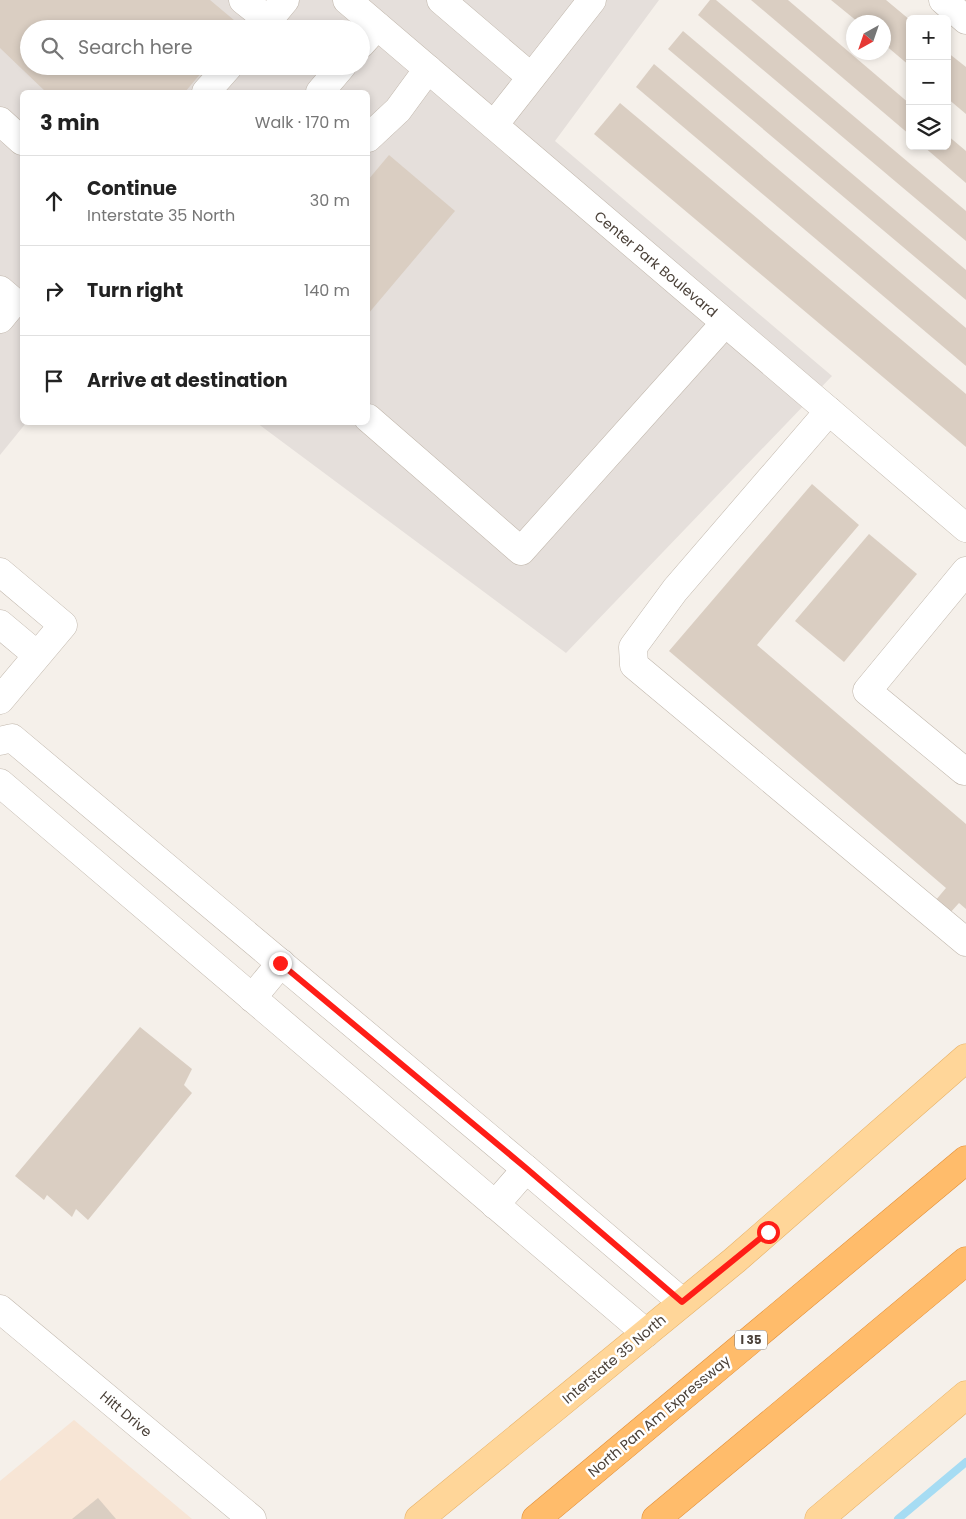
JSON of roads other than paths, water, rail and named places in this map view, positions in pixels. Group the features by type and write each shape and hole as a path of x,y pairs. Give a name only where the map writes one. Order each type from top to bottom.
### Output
{"highway":[{"name":"North Pan Am Expressway","path":"536,1519 966,1160"},
{"path":"656,1519 966,1261"}],"main road":[{"name":"Interstate 35 North","path":"419,1519 755,1243 966,1058"},
{"path":"819,1519 966,1394"}],"street":[{"path":"244,0 260,20"},
{"path":"268,20 285,0"},
{"name":"Center Park Boulevard","path":"347,0 360,20"},
{"path":"441,0 531,77"},
{"path":"494,125 592,0"},
{"path":"943,0 966,20"},
{"name":"Center Park Boulevard","path":"370,36 428,69 966,528"},
{"path":"370,136 398,110 428,69"},
{"path":"208,90 221,75"},
{"path":"322,90 334,75"},
{"path":"0,121 20,139"},
{"path":"0,290 14,302 0,319"},
{"path":"370,420 521,551 725,323"},
{"path":"829,411 675,590 633,647 634,665 966,942"},
{"path":"965,770 867,691 966,570"},
{"path":"0,572 63,625 0,700"},
{"path":"0,624 37,655"},
{"path":"0,741 12,738 526,1168 682,1302"},
{"path":"0,783 646,1333"},
{"path":"252,998 280,963"},
{"path":"495,1205 526,1168"},
{"name":"Hitt Drive","path":"0,1309 252,1519"}],"waterway":[{"path":"898,1519 966,1462"}]}
